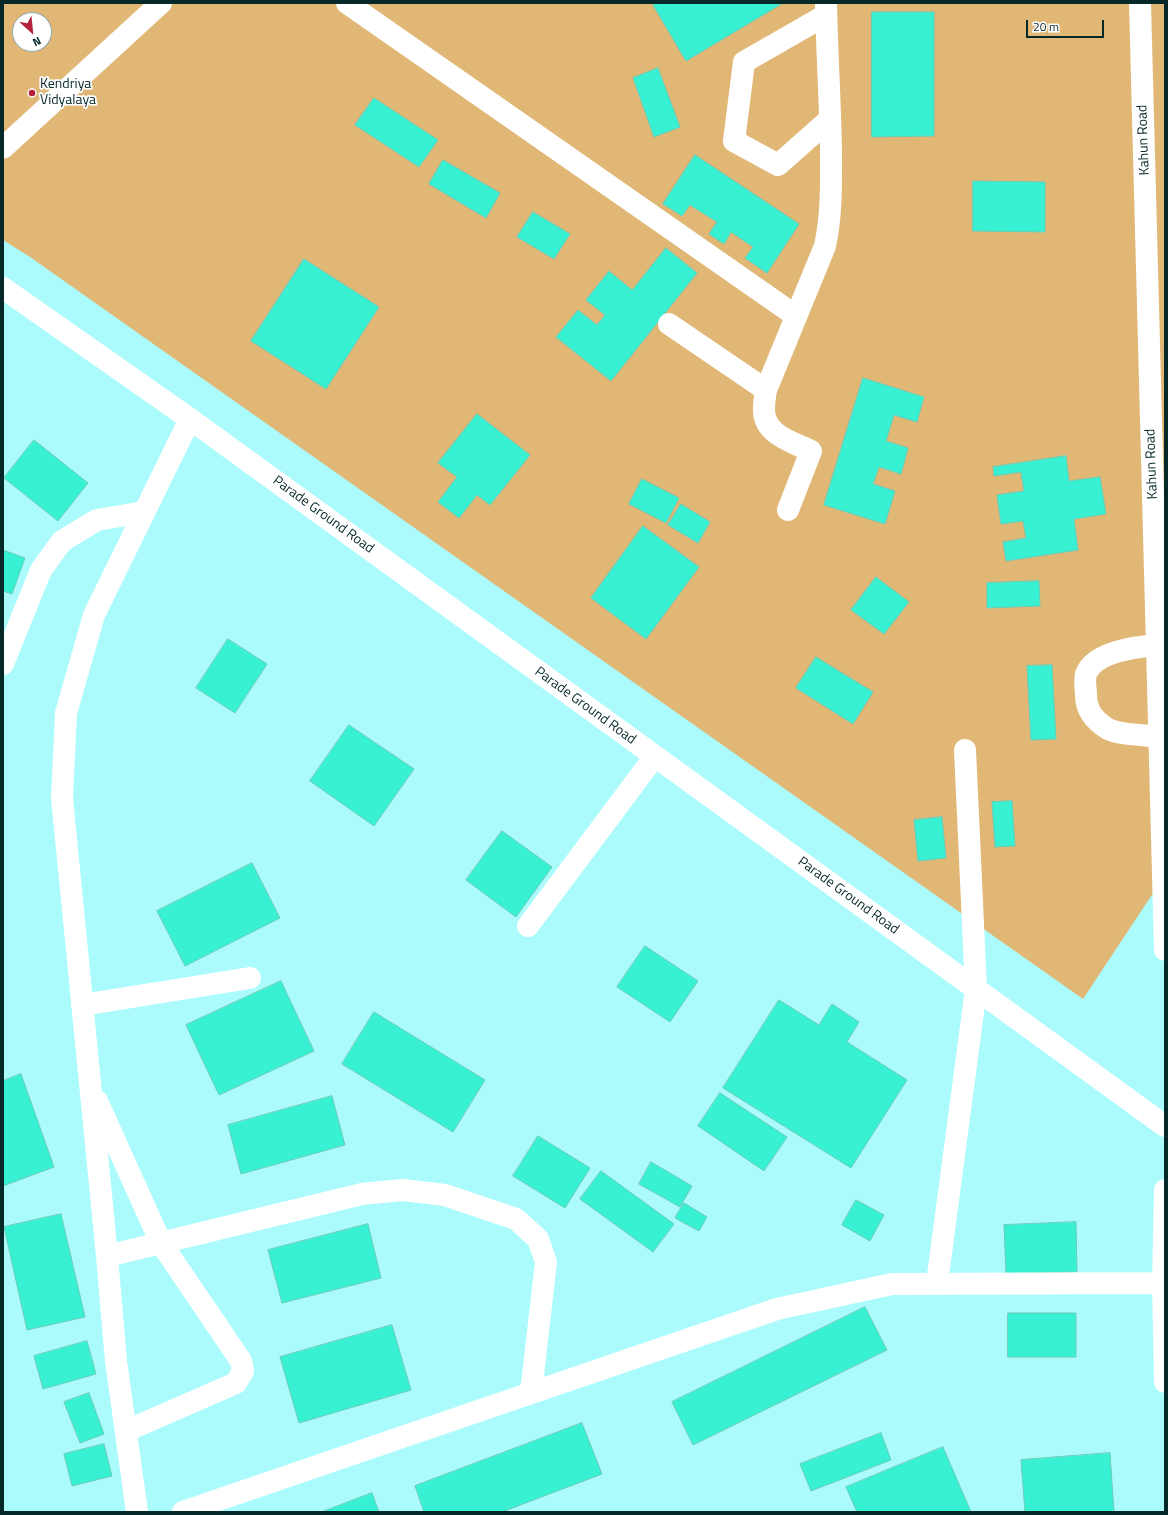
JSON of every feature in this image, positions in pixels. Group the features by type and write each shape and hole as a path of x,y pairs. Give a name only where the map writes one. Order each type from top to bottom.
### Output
{"street":[{"path":"3,148 161,3"},
{"path":"347,3 796,316"},
{"name":"Kahun Road","path":"1140,3 1165,950"},
{"path":"826,9 744,62 734,141 778,166 830,119"},
{"path":"788,510 811,451 775,433 768,424 763,411 766,390 825,246 830,224 830,119 826,9"},
{"name":"Parade Ground Road","path":"3,288 190,419 1165,1126"},
{"path":"669,324 766,390"},
{"path":"137,1512 116,1361 62,798 66,713 94,615 190,419"},
{"path":"3,664 41,570 62,541 97,520 144,512"},
{"path":"1157,645 1134,647 1117,651 1099,660 1090,667 1086,675 1086,699 1088,710 1098,722 1110,730 1160,737"},
{"path":"937,1284 976,989 965,750"},
{"path":"528,926 655,756"},
{"path":"82,1005 250,978"},
{"path":"90,1086 161,1242 241,1361 243,1371 236,1383 126,1431"},
{"path":"107,1256 362,1194 402,1190 445,1196 516,1218 538,1239 546,1262 531,1393"},
{"path":"1165,1190 1162,1283 1165,1382"},
{"path":"183,1512 777,1309 892,1284 1162,1283"}],"shaded area":[{"path":"3,3 1165,3 1165,875 1083,999 30,257 3,240"}],"building":[{"path":"657,3 783,3 686,61 653,5"},
{"path":"872,12 934,12 934,136 872,137"},
{"path":"658,68 680,127 654,137 633,78"},
{"path":"374,98 438,140 419,167 355,125"},
{"path":"695,155 799,224 767,273 745,258 753,247 731,232 724,244 709,234 717,222 690,205 682,216 663,204"},
{"path":"443,160 500,193 486,218 429,184"},
{"path":"973,181 1045,182 1045,232 973,231"},
{"path":"533,212 570,234 554,259 517,237"},
{"path":"666,248 697,273 611,381 556,337 578,310 597,325 605,315 586,300 609,271 632,290"},
{"path":"304,259 379,307 326,389 251,341"},
{"path":"863,378 924,397 917,422 894,415 886,441 908,448 901,474 879,467 873,484 895,491 885,524 824,505"},
{"path":"477,414 530,455 490,505 477,495 459,518 438,502 457,477 438,463"},
{"path":"34,440 88,483 58,521 4,478"},
{"path":"1066,456 1069,481 1100,477 1106,514 1074,519 1078,550 1006,561 1003,542 1026,538 1023,521 1001,524 997,495 1024,491 1021,472 994,476 993,467"},
{"path":"642,479 679,498 666,523 629,504"},
{"path":"681,504 710,522 698,543 668,525"},
{"path":"643,526 699,567 646,639 591,598"},
{"path":"3,550 25,558 12,594 3,591"},
{"path":"876,577 909,602 884,634 851,610"},
{"path":"1039,581 1040,606 987,608 987,583"},
{"path":"228,639 267,664 235,713 196,688"},
{"path":"816,657 873,692 853,724 796,688"},
{"path":"1052,665 1056,739 1031,740 1027,666"},
{"path":"349,725 414,769 374,826 310,781"},
{"path":"1012,801 1015,846 995,847 992,802"},
{"path":"942,817 946,858 918,861 914,820"},
{"path":"502,831 552,867 516,917 466,880"},
{"path":"252,863 280,918 185,966 157,911"},
{"path":"645,946 698,981 670,1022 617,987"},
{"path":"281,981 314,1051 219,1095 186,1025"},
{"path":"779,1000 819,1025 832,1004 859,1022 847,1042 907,1080 851,1168 723,1088"},
{"path":"374,1012 485,1080 453,1132 342,1064"},
{"path":"21,1074 54,1167 3,1186 3,1081"},
{"path":"720,1093 787,1137 764,1171 698,1126"},
{"path":"332,1096 345,1145 241,1174 228,1125"},
{"path":"538,1136 590,1168 565,1208 513,1176"},
{"path":"651,1162 692,1186 680,1207 639,1184"},
{"path":"601,1171 674,1224 653,1252 580,1199"},
{"path":"856,1200 884,1215 870,1241 842,1225"},
{"path":"684,1203 707,1217 699,1231 675,1218"},
{"path":"61,1214 85,1317 27,1330 4,1227"},
{"path":"1076,1222 1077,1272 1006,1274 1004,1225"},
{"path":"368,1224 381,1278 282,1303 268,1250"},
{"path":"865,1307 887,1350 693,1445 672,1402"},
{"path":"1008,1313 1076,1313 1076,1357 1008,1357"},
{"path":"392,1325 411,1390 299,1423 280,1357"},
{"path":"87,1341 96,1374 43,1389 34,1356"},
{"path":"89,1393 104,1434 80,1443 64,1402"},
{"path":"582,1423 602,1474 502,1512 424,1512 415,1486"},
{"path":"881,1433 891,1460 811,1491 800,1464"},
{"path":"104,1444 112,1476 72,1486 64,1454"},
{"path":"943,1447 971,1512 857,1512 846,1487"},
{"path":"1110,1453 1114,1512 1025,1512 1021,1460"},
{"path":"372,1493 379,1512 322,1512"}],"place":[{"name":"Kendriya Vidyalaya","path":"32,93"}]}
